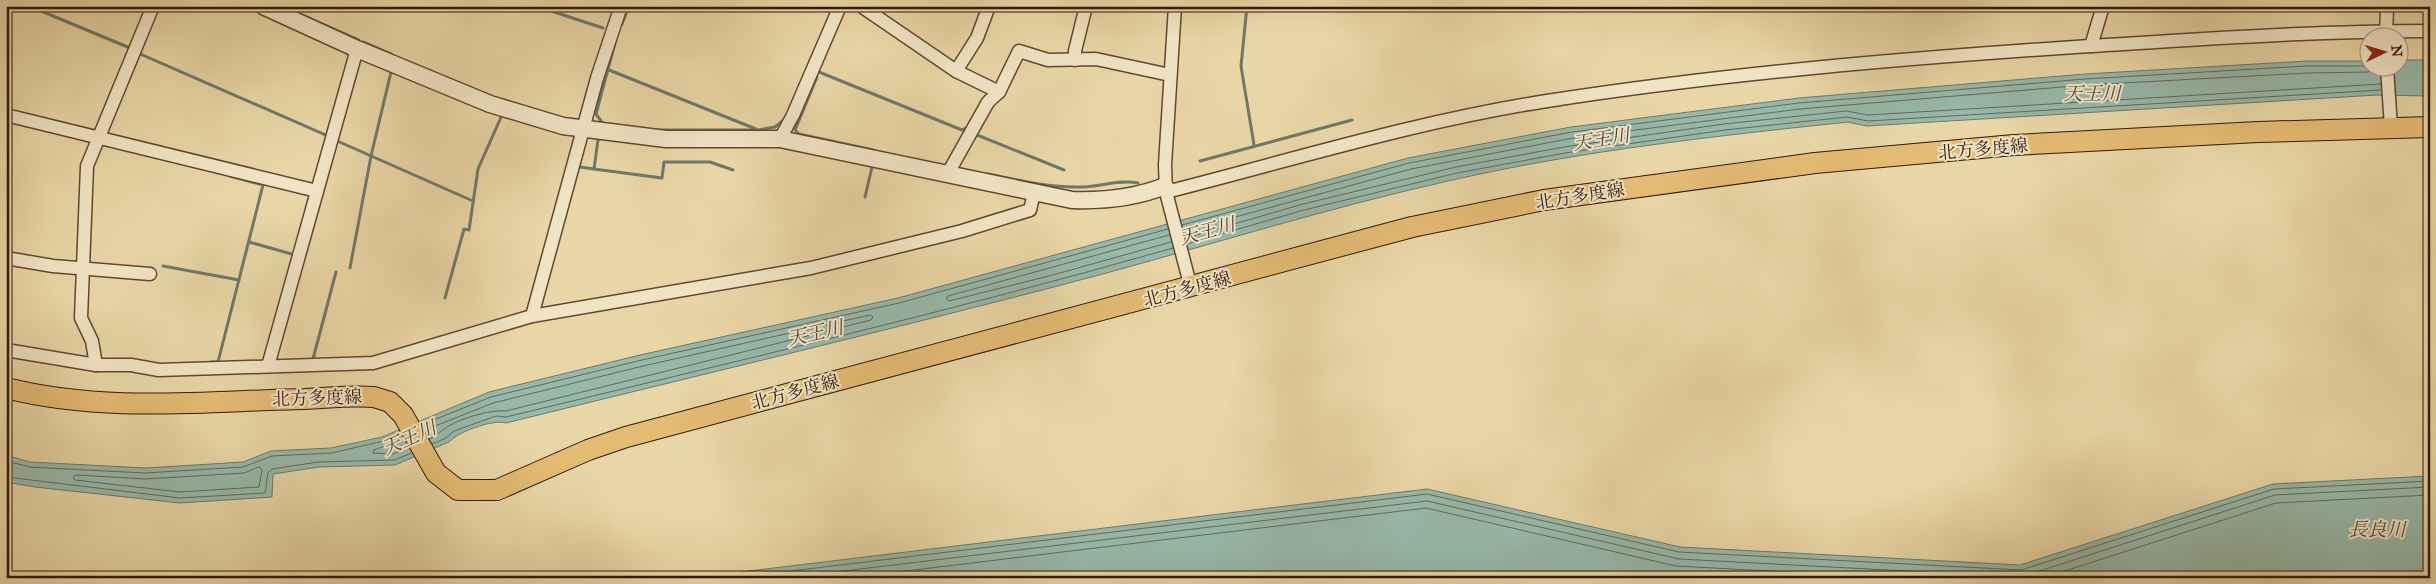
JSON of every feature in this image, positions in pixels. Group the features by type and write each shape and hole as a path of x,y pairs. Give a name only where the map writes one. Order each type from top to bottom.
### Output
{"main road":[{"name":"北方多度線","path":"6,388 36,395 84,402 135,404 374,397 390,402 403,415 436,473 458,490 497,490 562,461 626,437 1191,288 1412,227 1525,204 1768,169 2014,146 2258,132 2390,120 2430,127"}],"street":[{"path":"96,365 92,341 81,318 81,269 87,166 153,6"},
{"path":"263,6 357,49 490,104 584,130 666,139 780,139 1034,193 1072,200 1093,201 1146,193 1167,194 1410,128 1546,101 1845,64 1982,52 2172,39 2333,31 2358,32"},
{"path":"532,316 598,78 621,6"},
{"path":"780,139 793,116 840,6"},
{"path":"861,6 956,70 999,92"},
{"path":"956,70 977,38 989,6"},
{"path":"1075,60 1075,51 1086,6"},
{"path":"1175,6 1170,75 1167,194 1191,288"},
{"path":"2091,46 2102,6"},
{"path":"2386,28 2387,6"},
{"path":"2408,32 2430,31"},
{"path":"268,366 357,49"},
{"path":"947,174 988,102 999,92 1020,51 1048,60 1096,60 1170,75"},
{"path":"2388,78 2390,120"},
{"path":"6,115 317,191"},
{"path":"6,350 96,365 131,365 160,370 373,363 532,316 811,268 962,231 1030,210 1034,193"},
{"path":"6,258 81,269 150,274"}],"water":[{"name":"天王川","path":"2408,60 2430,60 2430,96 2377,95 1867,126 1848,122 1603,152 1505,169 1406,191 914,323 506,423 500,422 484,425 460,434 449,442 395,465 319,467 273,474 272,497 180,503 6,482 6,455 30,462 146,468 243,462 271,451 331,448 382,437 489,392 640,355 898,298 1408,158 1571,127 1799,98 2085,74 2307,61 2358,61 2358,78 2408,78"},
{"name":"長良川","path":"2430,476 2430,578 691,578 1427,489 1680,547 2020,565 2273,484"}],"waterway":[{"path":"29,6 130,48"},
{"path":"536,6 603,28"},
{"path":"622,24 629,6"},
{"path":"1247,6 1241,66 1254,145"},
{"path":"284,7 359,40"},
{"path":"604,125 596,114 616,39"},
{"path":"363,42 391,54"},
{"path":"138,53 328,136"},
{"path":"609,70 756,129"},
{"path":"350,268 371,156 391,72"},
{"path":"819,72 962,130 968,127"},
{"path":"817,77 795,130 799,134 873,150"},
{"path":"445,298 464,229 469,230 478,169 502,115"},
{"path":"654,130 758,130 775,127 785,119"},
{"path":"1200,161 1352,120"},
{"path":"977,135 1064,170"},
{"path":"335,140 473,201"},
{"path":"598,140 594,169 662,178 664,162 710,162 733,170"},
{"path":"580,167 594,169"},
{"path":"865,197 872,167"},
{"path":"988,174 1034,183 1068,187 1087,187 1124,182 1138,183"},
{"path":"211,362 218,362 263,185 230,176"},
{"path":"249,242 295,255"},
{"path":"163,266 239,280"},
{"path":"313,359 336,272"}]}
